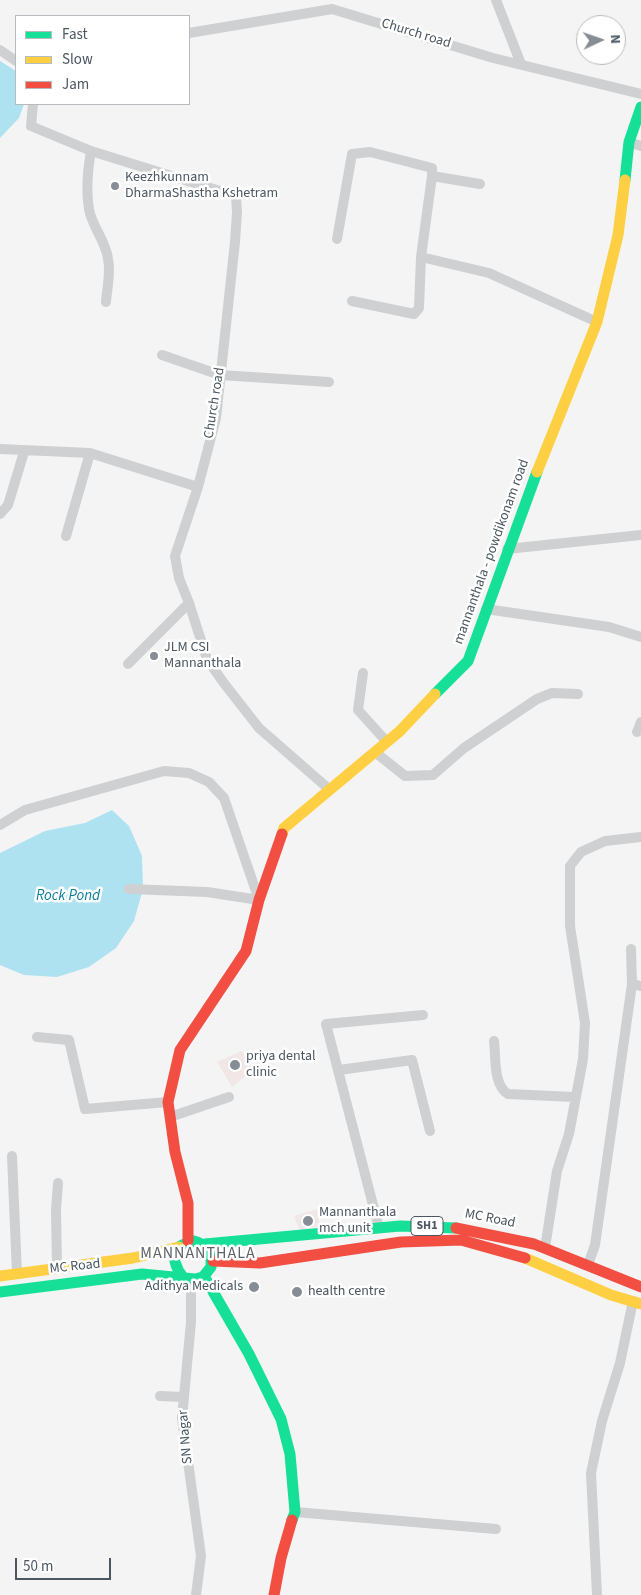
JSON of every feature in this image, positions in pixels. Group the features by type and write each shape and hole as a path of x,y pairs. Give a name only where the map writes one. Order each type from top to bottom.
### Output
{"main road":[{"name":"mannanthala - powdikonam road","path":"184,1244 188,1203 174,1152 168,1102 180,1050 246,951 259,900 284,828 387,742 468,661 507,549 552,431 597,322 618,236 629,142 641,107"},
{"name":"MC Road","path":"205,1244 379,1228 428,1226 455,1228 481,1231 545,1248 641,1287"},
{"name":"MC Road","path":"213,1261 260,1263 401,1242 461,1240 535,1261 612,1295 637,1303"},
{"name":"SH1","path":"184,1244 200,1242 205,1244"},
{"name":"MC Road","path":"0,1276 133,1258 184,1244"},
{"path":"184,1244 174,1259 176,1267 187,1278 204,1276 210,1269 213,1261 212,1254 205,1244"},
{"name":"MC Road","path":"0,1292 143,1274 187,1278"},
{"path":"204,1276 249,1354 281,1419 290,1454 295,1512 281,1558 274,1595"}],"street":[{"path":"496,0 521,64"},
{"name":"Church road","path":"190,33 332,9 521,64 641,94"},
{"path":"0,50 15,60"},
{"name":"Church road","path":"33,105 31,126 91,150 236,196 238,212 216,418 198,487 175,556 179,578 207,659 259,728 330,790"},
{"path":"629,142 641,146"},
{"path":"91,150 89,209 97,231 105,244 109,261 106,302"},
{"path":"337,238 352,154 370,152 432,168 421,257 419,308 414,314 352,301"},
{"path":"432,176 480,184"},
{"path":"421,257 489,273 597,322"},
{"path":"162,355 220,375 329,382"},
{"path":"0,449 24,452 90,453 198,487"},
{"path":"0,514 8,505 24,452"},
{"path":"66,536 90,453"},
{"path":"507,549 641,535"},
{"path":"128,664 189,603"},
{"path":"486,609 609,627 641,636"},
{"path":"363,673 358,710 387,742"},
{"path":"375,752 405,776 433,775 464,748 537,699 552,693 578,694"},
{"path":"0,825 25,810 164,772 189,773 210,782 224,798 259,900 207,892 129,889"},
{"path":"545,1248 557,1171 569,1134 574,1097 583,1059 585,1023 570,926 570,866 581,852 605,841 641,837"},
{"path":"588,1266 596,1245 600,1203 637,985 632,949"},
{"path":"379,1228 326,1024 423,1015"},
{"path":"36,1037 70,1040 85,1109 168,1102"},
{"path":"494,1041 498,1082 502,1090 508,1094 574,1097"},
{"path":"339,1070 412,1060 430,1130"},
{"path":"170,1117 229,1096"},
{"path":"12,1156 17,1274"},
{"path":"57,1268 56,1210 58,1184"},
{"name":"SN Nagar","path":"187,1278 191,1322 182,1418 201,1556 196,1595"},
{"path":"597,1595 591,1473 602,1421 637,1303"},
{"path":"160,1396 184,1397"},
{"path":"295,1512 496,1529"}],"shaded area":[{"name":"priya dental clinic","path":"242,1051 254,1069 232,1087 217,1062"},
{"name":"Mannanthala mch unit","path":"317,1209 320,1226 300,1231 294,1216"}],"water":[{"path":"0,61 15,70 15,105 24,105 19,118 0,138"},
{"name":"Rock Pond","path":"112,810 129,826 142,856 143,889 134,921 116,948 89,967 57,977 24,975 0,965 0,853 45,831 85,823"}],"traffic: fast":[{"path":"625,180 629,142 641,107"},
{"path":"435,694 468,661 537,472"},
{"path":"205,1244 400,1226 456,1228"},
{"path":"0,1292 142,1274 195,1279 203,1277 211,1267 211,1258 208,1250 194,1241 179,1247 175,1254 175,1263 183,1277"},
{"path":"204,1276 249,1354 281,1419 290,1454 295,1512 292,1520"}],"traffic: slow":[{"path":"537,472 597,322 618,235 625,180"},
{"path":"282,834 284,828 400,731 435,694"},
{"path":"0,1276 133,1258 179,1247"},
{"path":"525,1258 611,1295 641,1304"}],"traffic: jam":[{"path":"188,1241 188,1203 175,1152 168,1102 180,1050 246,951 259,900 282,834"},
{"path":"456,1228 534,1244 641,1287"},
{"path":"213,1261 260,1263 401,1242 461,1240 525,1258"},
{"path":"274,1595 281,1558 292,1520"}],"place":[{"name":"Keezhkunnam DharmaShastha Kshetram","path":"115,186"},
{"name":"JLM CSI Mannanthala","path":"154,656"},
{"name":"priya dental clinic","path":"235,1065"},
{"name":"Mannanthala mch unit","path":"308,1221"},
{"name":"Adithya Medicals","path":"254,1287"},
{"name":"health centre","path":"297,1292"}],"district":[{"name":"MANNANTHALA","path":"198,1254"}]}
